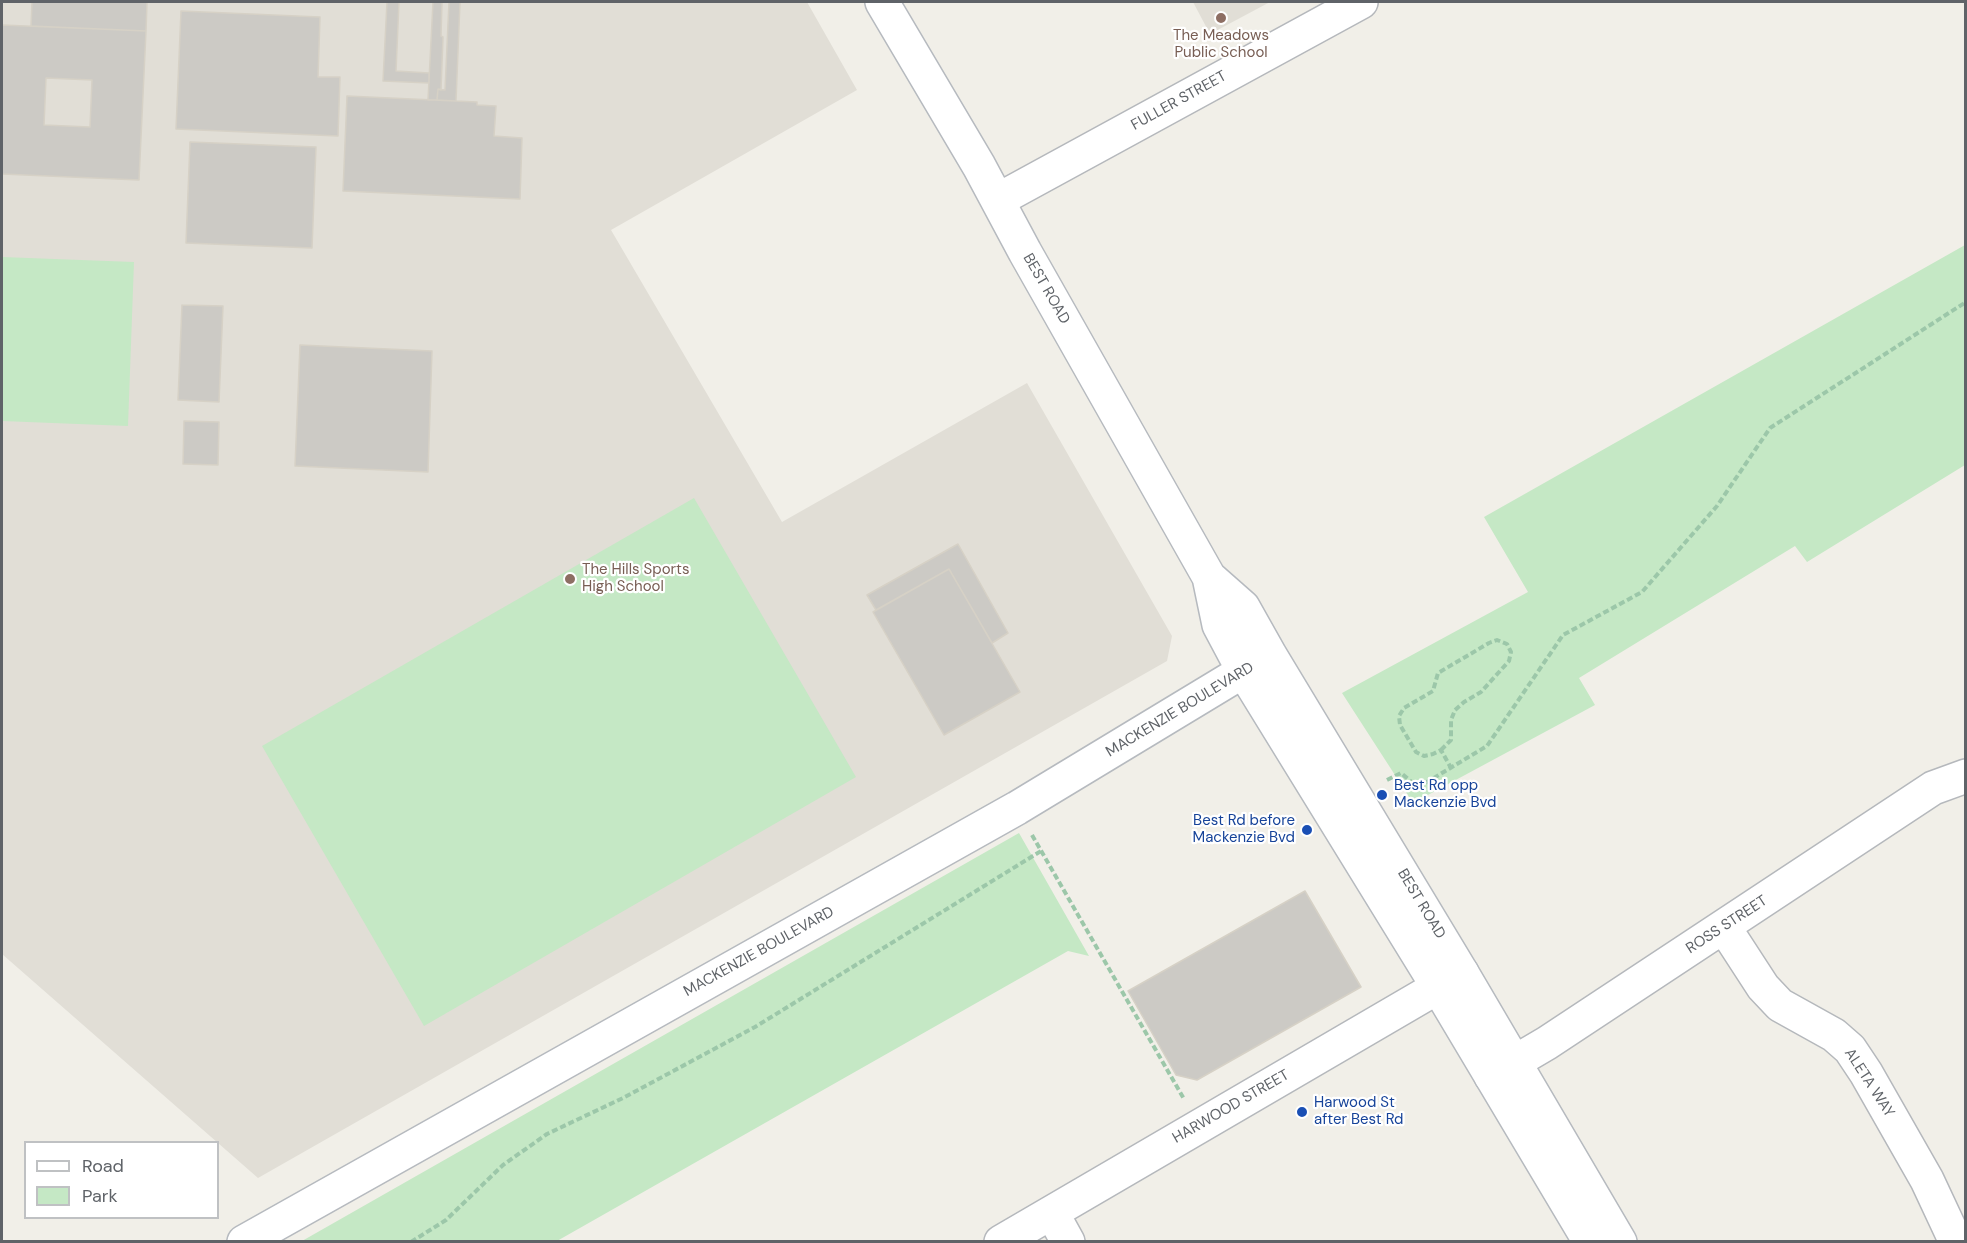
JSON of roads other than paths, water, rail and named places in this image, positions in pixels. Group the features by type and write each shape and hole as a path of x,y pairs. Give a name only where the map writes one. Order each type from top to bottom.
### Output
{"street":[{"name":"BEST ROAD","path":"882,2 998,200 1025,252 1209,577 1219,625 1257,664 1450,980 1503,1070 1590,1242"},
{"name":"FULLER STREET","path":"998,200 1361,2"},
{"name":"MACKENZIE BOULEVARD","path":"244,1242 1017,808 1257,664"},
{"name":"ROSS STREET","path":"1503,1070 1933,788 1965,776"},
{"name":"ALETA WAY","path":"1724,927 1763,987 1780,1005 1834,1035 1850,1049 1927,1180 1956,1242"},
{"name":"HARWOOD STREET","path":"1001,1242 1199,1124 1450,980"},
{"name":"BEST ROAD","path":"1503,1070 1620,1242"},
{"path":"1052,1213 1068,1242"}],"place":[{"name":"The Meadows Public School","path":"1221,18"},
{"name":"The Hills Sports High School","path":"570,579"},
{"name":"Best Rd opp Mackenzie Bvd","path":"1382,795"},
{"name":"Best Rd before Mackenzie Bvd","path":"1307,830"},
{"name":"Harwood St after Best Rd","path":"1302,1112"}]}
